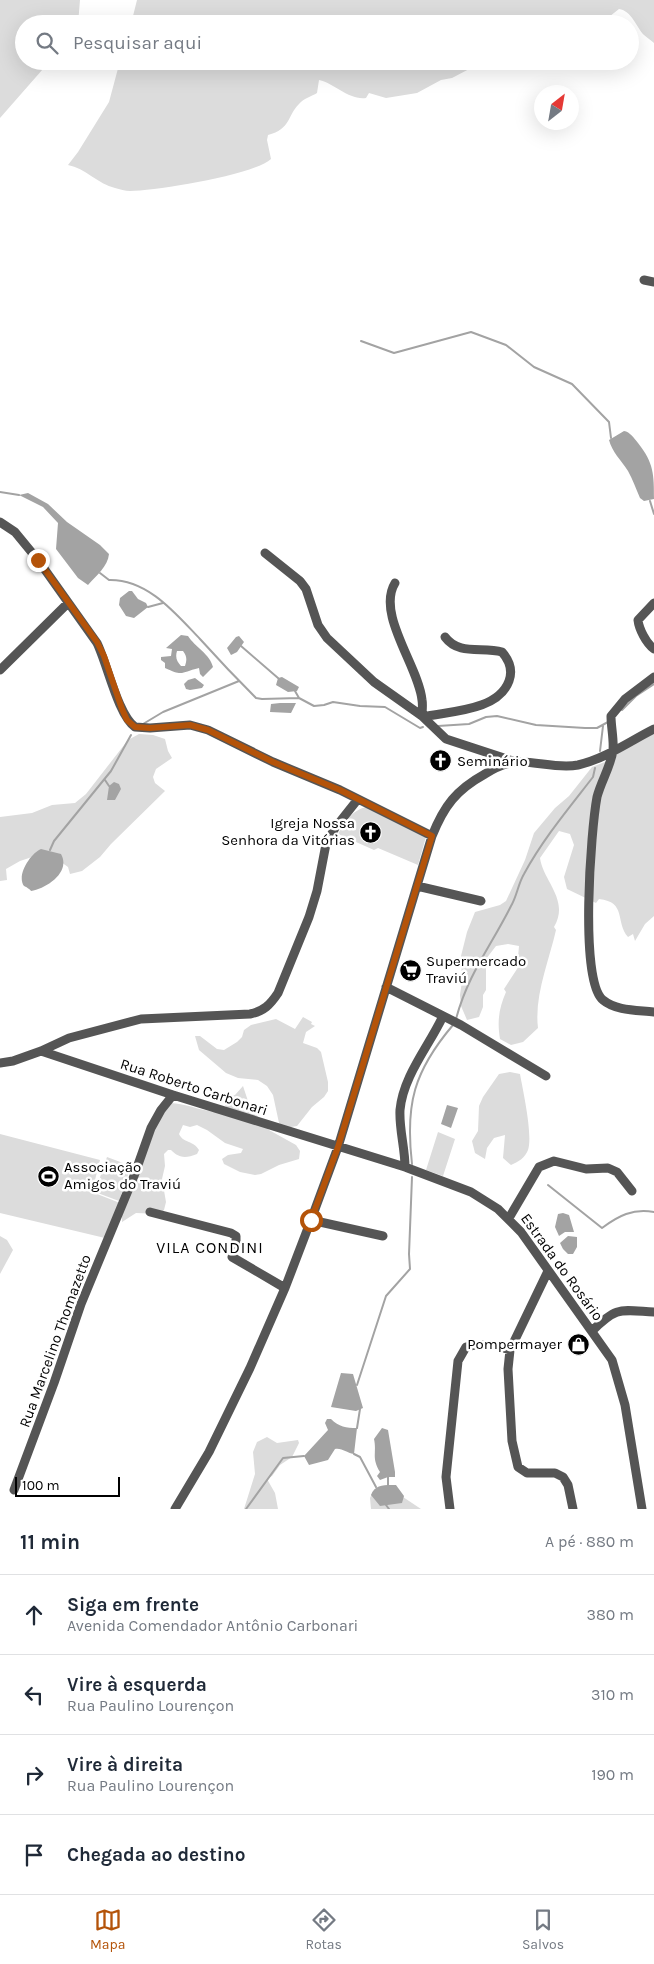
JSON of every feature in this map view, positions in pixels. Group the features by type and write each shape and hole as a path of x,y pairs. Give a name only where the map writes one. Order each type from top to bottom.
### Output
{"street":[{"path":"644,280 654,282"},
{"path":"0,522 15,532 97,642 104,656 122,709 127,720 135,727 199,726 273,762 358,799 432,836"},
{"path":"265,554 300,580 306,589 318,625 327,638 374,682 422,716 446,739 517,762 556,766 576,765 587,762 613,751 654,729"},
{"path":"395,583 390,590 389,600 401,643 418,683 422,700 422,716"},
{"path":"654,603 638,620 639,626 650,646 654,649"},
{"path":"0,670 68,604"},
{"path":"422,716 453,713 489,702 502,693 511,675 511,667 502,652 459,647 448,642 445,637"},
{"path":"654,677 626,699 614,710 611,716 613,751 598,795 591,835 589,946 596,993 602,1000 613,1006 654,1012"},
{"path":"177,1508 209,1452 246,1377 285,1288 311,1220 338,1147 432,836 442,812 460,790 491,770 517,762"},
{"path":"0,1063 13,1061 41,1051 69,1038 141,1019 232,1015 262,1011 278,993 309,917 317,891 326,844 335,828 358,799"},
{"path":"418,886 481,901"},
{"path":"386,987 443,1016 546,1076"},
{"path":"405,1167 400,1112 402,1098 413,1069 432,1039 443,1016"},
{"name":"Rua Roberto Carbonari","path":"41,1051 338,1147"},
{"name":"Rua Marcelino Thomazetto","path":"14,1490 81,1304 134,1176 150,1128 173,1095"},
{"name":"Estrada do Rosário","path":"338,1147 405,1167 471,1192 487,1201 509,1218 612,1360 621,1388 642,1509"},
{"path":"509,1218 533,1175 546,1162 560,1161 586,1169 608,1168 617,1172 632,1191"},
{"path":"150,1212 231,1233 236,1236 232,1257 285,1288"},
{"path":"311,1220 383,1236"},
{"path":"548,1271 510,1350 508,1369 512,1441 518,1467 527,1473 555,1473 563,1477 568,1485 573,1509"},
{"path":"592,1331 613,1312 654,1312"},
{"path":"450,1509 446,1477 458,1361 461,1352 466,1347 473,1345 500,1346 510,1350"}],"shaded area":[{"path":"0,0 80,0 79,15 15,15 15,70 42,70 0,118"},
{"path":"137,0 654,0 654,43 639,29 639,15 629,15 619,9 611,15 133,15"},
{"path":"118,70 467,70 452,78 441,80 417,93 386,98 369,93 366,98 353,97 319,80 317,93 301,102 285,126 268,135 267,140 271,159 261,165 226,176 143,190 130,191 109,186 80,169 68,165 109,102"},
{"path":"624,431 635,439 650,463 653,476 654,499 644,501 640,498 628,471 610,444 609,440"},
{"path":"28,493 48,504 67,522 100,545 109,554 104,567 88,585 78,578 56,549 58,523 43,507 19,495"},
{"path":"129,591 132,591 148,607 134,618 126,616 119,605 120,598"},
{"path":"181,635 188,636 206,654 213,667 203,677 200,674 199,668 182,673 171,671 165,668 165,663 161,660 161,657 171,656 172,649 166,648","holes":["177,651 183,651 186,658 185,666 181,666 176,658"]},
{"path":"239,636 244,642 237,652 231,655 227,648"},
{"path":"282,677 299,687 297,691 288,692 276,685 278,678"},
{"path":"195,678 204,685 202,688 186,689 184,684 188,680"},
{"path":"296,703 291,713 270,712 271,704"},
{"path":"139,734 153,735 165,739 172,758 156,769 153,777 155,783 165,791 100,857 82,871 70,874 68,867 61,862 41,854 20,861 6,869 7,880 0,881 0,817 32,813 52,805 75,803 86,794 128,740"},
{"path":"654,734 654,916 645,924 635,941 633,934 628,937 624,931 614,904 599,899 596,903 567,889 564,877 574,845 570,834 559,831 540,858 559,908 554,927 556,930 540,991 537,1016 538,1028 523,1042 511,1045 500,1039 499,1020 500,1009 506,992 504,989 517,969 519,946 508,944 496,946 486,959 486,990 483,995 483,1007 479,1017 467,1020 461,1006 461,956 467,932 475,912 500,905 506,901 525,860 534,833 555,808 569,796 592,767 610,760 622,749"},
{"path":"114,782 119,784 121,789 115,800 107,800 109,786"},
{"path":"367,807 426,837 418,865 378,848 374,850 338,834 354,813"},
{"path":"41,849 61,854 63,867 56,878 50,883 31,891 24,886 22,881 23,871 33,855"},
{"path":"303,1017 315,1026 306,1032 303,1043 317,1048 321,1052 328,1082 328,1091 297,1126 285,1128 279,1123 273,1095 267,1086 258,1080 238,1078 226,1073 199,1050 195,1036 200,1036 217,1049 224,1050 237,1042 242,1037 244,1030 251,1025 276,1019 295,1029"},
{"path":"510,1072 520,1074 529,1134 527,1153 511,1165 503,1158 505,1135 494,1138 487,1148 485,1159 475,1153 472,1141 478,1131 479,1106 483,1097 499,1074"},
{"path":"243,1086 250,1107 269,1130 296,1145 300,1151 299,1159 279,1165 261,1174 255,1175 240,1172 224,1164 222,1159 228,1155 241,1153 243,1149 225,1143 197,1125 190,1127 183,1125 179,1134 199,1150 197,1154 186,1157 177,1155 171,1150 164,1154 165,1166 162,1179 166,1202 164,1210 159,1214 136,1213 122,1222 122,1207 154,1117 171,1103 211,1112 225,1113 227,1110 223,1098 235,1095"},
{"path":"447,1105 458,1108 451,1128 441,1124"},
{"path":"438,1132 455,1139 443,1176 426,1170"},
{"name":"Associação Amigos do Traviú","path":"0,1134 100,1160 92,1192 120,1203 105,1238 0,1213"},
{"path":"107,1157 131,1166 119,1201 95,1192"},
{"path":"558,1214 569,1215 574,1232 565,1232 559,1236 555,1227"},
{"path":"0,1236 7,1240 13,1250 0,1274"},
{"path":"568,1236 577,1237 577,1247 573,1254 568,1254 560,1243"},
{"path":"341,1373 353,1374 363,1408 356,1411 331,1407"},
{"path":"327,1419 331,1419 337,1424 349,1428 357,1428 354,1454 335,1449 328,1460 309,1465 304,1456 328,1430 325,1423"},
{"path":"382,1428 388,1430 395,1477 380,1480 377,1476 380,1472 375,1459 374,1439"},
{"path":"267,1437 277,1443 298,1440 299,1443 292,1457 280,1465 272,1476 267,1479 275,1493 278,1509 244,1509 255,1474 253,1452 257,1442"},
{"path":"396,1485 404,1496 402,1503 380,1506 371,1495 378,1487"},
{"path":"373,1491 397,1493 421,1509 371,1509 370,1498"}],"waterway":[{"path":"361,341 394,353 471,332 506,345 534,367 572,384 609,422 611,438"},
{"path":"0,492 19,495"},
{"path":"650,501 654,514"},
{"path":"100,573 109,580 123,581 136,585 160,600 181,619 256,698 299,698 314,706 333,702 385,707 420,728 423,727"},
{"path":"148,607 163,603"},
{"path":"241,646 278,678"},
{"path":"143,724 163,712 239,681"},
{"path":"622,710 636,696 654,684"},
{"path":"295,691 299,698"},
{"path":"438,726 469,724 486,717 497,716 536,725 585,728 597,728 608,722"},
{"path":"600,751 603,726"},
{"path":"50,850 54,841 111,771 131,735"},
{"path":"456,1019 467,988 513,902 520,882 531,861 593,777 595,768"},
{"path":"105,780 109,786"},
{"path":"412,1164 410,1123 415,1089 429,1058 453,1025"},
{"path":"357,1385 386,1296 410,1269 412,1177"},
{"path":"548,1185 602,1228 626,1214 639,1211 654,1212"},
{"path":"357,1428 360,1409"},
{"path":"354,1454 360,1457 376,1487"},
{"path":"246,1509 283,1458 304,1456"},
{"path":"388,1477 388,1485"},
{"path":"386,1505 389,1509"}],"place":[{"name":"Seminário","path":"441,761"},
{"name":"Igreja Nossa Senhora da Vitórias","path":"371,832"},
{"name":"Supermercado Traviú","path":"410,970"},
{"name":"Associação Amigos do Traviú","path":"48,1176"},
{"name":"Pompermayer","path":"578,1344"}],"district":[{"name":"VILA CONDINI","path":"210,1247"}],"route":[{"path":"38,560 97,642 104,656 122,709 127,720 135,727 141,729 167,726 199,726 273,762 340,790 432,836 338,1147 311,1220"}]}
